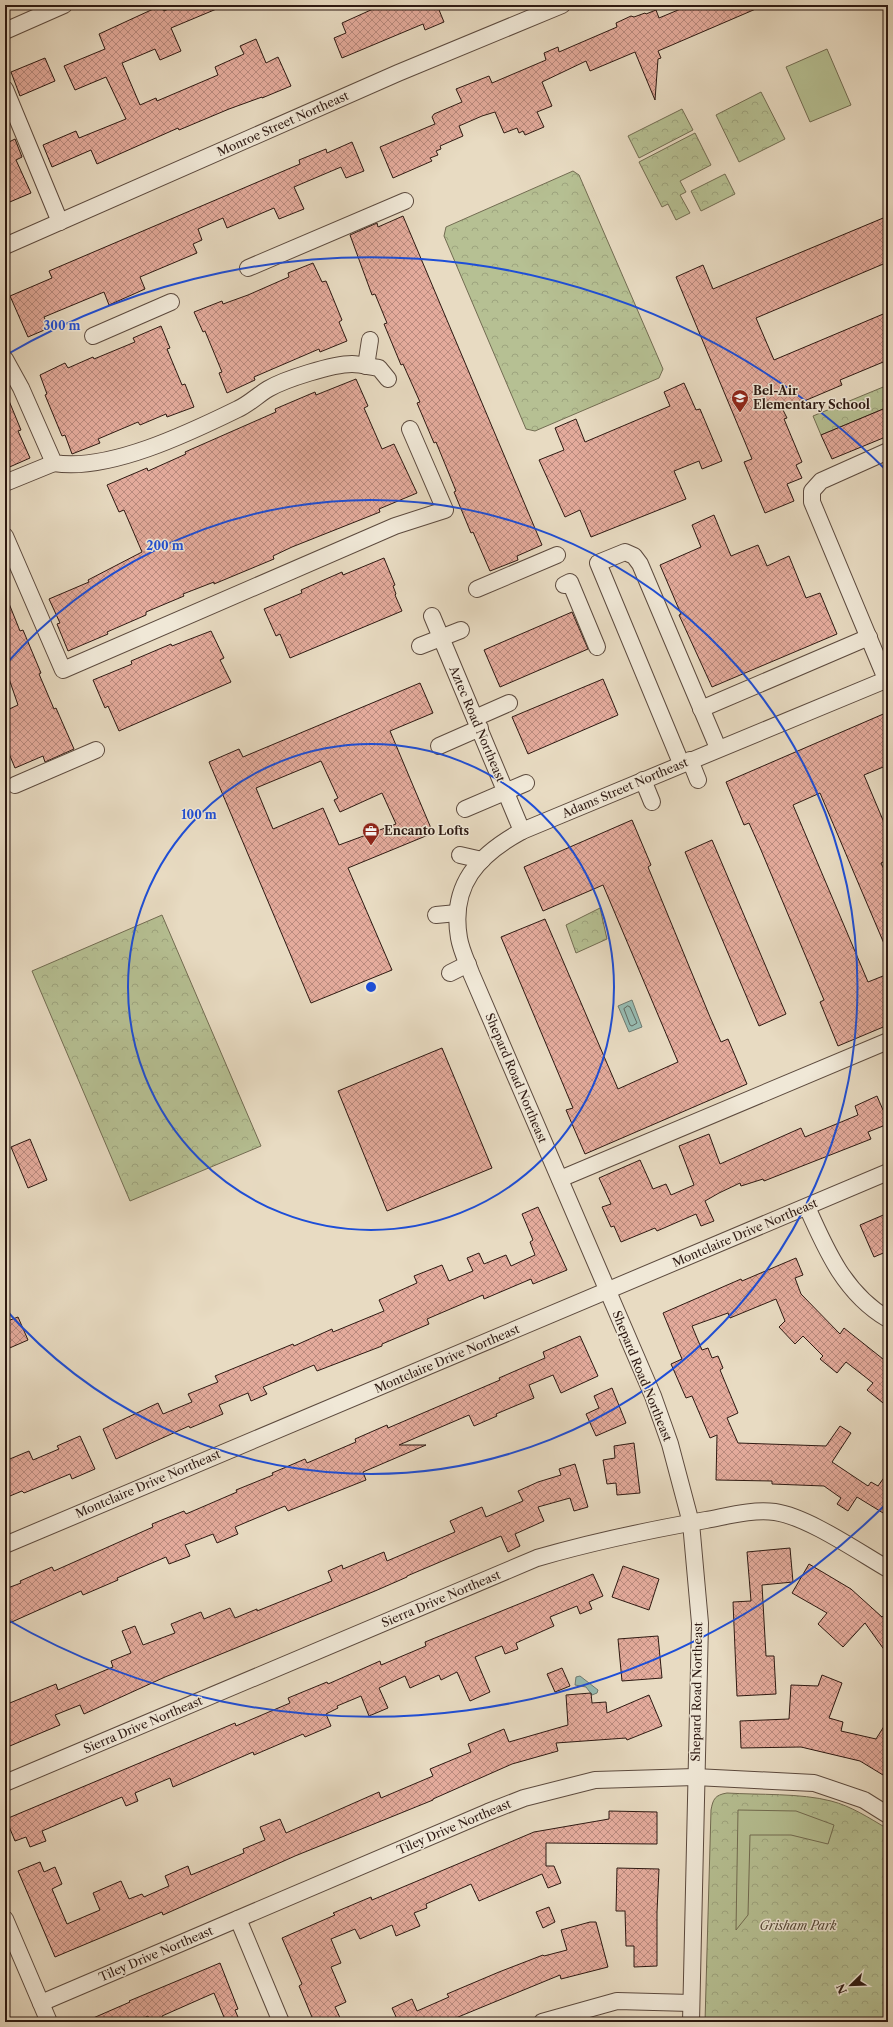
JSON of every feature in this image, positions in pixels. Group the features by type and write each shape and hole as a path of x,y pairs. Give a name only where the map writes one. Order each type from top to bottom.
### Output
{"street":[{"path":"5,31 64,5"},
{"name":"Monroe Street Northeast","path":"5,246 391,76 562,5"},
{"path":"5,89 60,222"},
{"path":"248,268 405,201"},
{"path":"93,336 171,302"},
{"path":"366,366 370,340"},
{"path":"6,362 22,388 54,463"},
{"path":"5,484 54,463 84,464 127,456 239,409 269,388 321,370 352,364 379,368 388,378"},
{"path":"5,536 63,670 395,526 445,510 410,429"},
{"path":"887,679 812,502 812,491 820,481 888,451"},
{"path":"698,780 686,762 598,563 625,552 634,556 640,564 718,748"},
{"path":"477,589 557,555"},
{"path":"564,585 570,582 597,646"},
{"name":"Aztec Road Northeast","path":"432,616 522,831"},
{"path":"420,646 461,630"},
{"path":"701,709 869,637"},
{"name":"Adams Street Northeast","path":"470,969 459,939 457,913 459,894 468,876 500,843 522,831 718,748 887,679"},
{"path":"439,746 509,703"},
{"path":"15,785 96,750"},
{"path":"643,780 652,802"},
{"path":"465,809 526,783"},
{"path":"460,854 482,860"},
{"path":"436,915 457,913"},
{"path":"450,972 470,969"},
{"name":"Shepard Road Northeast","path":"470,969 653,1396 670,1444 691,1523 700,1623 695,1777 691,2022"},
{"path":"560,1179 888,1041"},
{"name":"Montclaire Drive Northeast","path":"5,1545 888,1172"},
{"path":"807,1207 830,1258 852,1290 888,1319"},
{"name":"Sierra Drive Northeast","path":"5,1783 537,1558 568,1549 691,1523 752,1512 775,1512 802,1520 888,1569"},
{"name":"Tiley Drive Northeast","path":"41,2003 524,1798 595,1780 695,1777 814,1783 864,1800 888,1815"},
{"path":"5,1919 49,2022"},
{"path":"238,1919 281,2022"},
{"path":"542,2022 617,2001 692,2003"}],"green space":[{"path":"827,49 851,105 810,122 786,67"},
{"path":"761,92 785,139 739,162 716,115"},
{"path":"682,109 693,130 639,158 628,136"},
{"path":"695,133 711,165 680,181 686,192 680,195 690,213 676,220 668,204 662,207 639,162"},
{"path":"573,171 579,175 663,369 659,378 535,431 526,429 444,236 446,227"},
{"path":"725,174 735,194 701,211 691,191"},
{"path":"888,385 888,407 821,435 813,416"},
{"path":"600,908 607,939 576,953 566,925"},
{"path":"162,915 261,1146 130,1201 32,971"},
{"name":"Grisham Park","path":"727,1793 793,1795 819,1798 853,1809 888,1829 888,2022 705,2022 711,1810 715,1798"},
{"path":"738,1810 796,1811 834,1825 828,1844 791,1835 750,1835 748,1915 736,1930"}],"water":[{"path":"632,1000 642,1027 629,1032 618,1006"},
{"path":"580,1676 598,1690 597,1693 592,1695 586,1687 575,1685 576,1677"}],"building":[{"path":"162,5 164,11 177,5 226,5 171,28 181,51 160,60 155,49 122,63 140,105 156,98 157,101 218,75 215,67 244,54 240,46 256,39 266,63 278,57 291,86 229,109 179,130 178,128 97,164 91,150 52,167 43,145 76,131 79,138 126,119 106,77 75,90 64,66 105,49 99,34"},
{"path":"371,5 437,5 444,22 425,30 423,24 342,58 334,38 346,33 342,23 373,9"},
{"path":"690,5 765,5 658,51 661,58 658,59 655,100 635,52 590,71 586,61 542,82 552,106 537,112 544,127 525,135 523,131 519,133 517,128 504,133 495,112 482,116 459,126 463,136 440,146 441,149 436,151 438,155 430,158 432,161 393,178 380,147 435,124 432,117 434,114 462,102 456,89 489,76 492,83 546,60 544,53 558,47 559,52 617,27 616,23 631,16 634,17 656,10 659,18"},
{"path":"45,58 55,81 20,96 11,72"},
{"path":"5,133 9,142 15,139 22,157 16,160 31,193 5,204"},
{"path":"352,142 364,171 346,178 341,167 294,187 304,209 279,219 274,208 227,228 223,218 198,229 202,240 193,244 197,253 140,277 145,289 109,305 104,292 44,317 49,328 28,337 10,296 52,278 49,271 300,164 299,160 326,149 327,153"},
{"path":"403,216 542,545 517,556 518,560 490,571 473,532 471,533 436,442 434,443 417,403 420,402 403,364 401,365 384,324 387,323 375,294 372,295 350,235 377,223 378,227"},
{"path":"888,216 888,262 756,318 774,360 888,312 888,360 840,380 842,385 783,410 787,418 784,419 802,462 796,465 802,478 787,484 794,501 765,513 744,462 752,459 676,277 703,265 713,289"},
{"path":"313,263 322,282 326,281 342,320 339,322 347,341 320,352 319,349 254,377 255,380 227,393 219,373 222,372 205,331 203,332 194,312 222,301 223,304 248,295 289,277 288,273"},
{"path":"161,326 170,348 167,349 182,385 185,384 194,407 167,417 166,414 140,425 138,422 98,439 100,443 72,454 65,435 62,436 45,395 47,394 40,375 65,363 68,368 93,357 94,359 135,342 133,338"},
{"path":"356,379 368,406 364,408 382,449 394,444 417,493 379,509 380,512 292,547 273,556 274,559 214,584 214,582 183,594 184,596 146,612 146,615 107,632 108,634 68,651 57,624 60,623 49,599 89,582 88,580 142,552 124,510 119,512 107,485 147,468 148,471 186,454 185,452 276,412 275,409 315,392 316,395"},
{"path":"684,383 696,410 700,409 722,461 702,469 699,461 674,471 686,499 591,537 580,510 565,517 539,460 564,450 555,428 576,419 585,442 670,406 664,392"},
{"path":"5,391 21,430 18,431 30,458 5,469"},
{"path":"888,407 888,436 832,459 821,435"},
{"path":"714,515 731,556 758,545 767,566 789,556 806,598 820,593 837,634 712,687 679,615 681,614 660,565 701,547 692,525"},
{"path":"384,558 395,585 393,586 395,595 402,611 290,658 280,634 276,636 264,609 302,593 301,590 342,572 343,575"},
{"path":"6,596 20,631 23,630 54,709 56,708 74,749 45,762 43,756 15,768 5,744 5,711 18,705 5,667"},
{"path":"572,612 588,649 500,687 484,650"},
{"path":"211,631 224,658 220,660 231,682 119,731 108,706 105,708 93,680 132,664 131,661 171,644 172,646"},
{"path":"603,679 618,715 528,754 512,717"},
{"path":"420,683 433,713 390,731 433,833 348,868 392,970 311,1003 209,762 239,749 243,757","holes":["321,761 338,798 334,800 340,812 382,793 396,824 339,845 323,808 273,829 256,788"]},
{"path":"888,712 888,765 864,775 888,832 888,860 881,863 888,878 888,953 820,793 793,805 868,982 888,974 888,1025 838,1046 820,1002 824,1000 761,850 749,823 744,825 726,782"},
{"path":"632,820 651,865 648,867 710,1017 721,1042 728,1039 747,1084 585,1154 566,1110 573,1108 501,937 545,919 618,1089 678,1062 603,885 543,911 524,867"},
{"path":"712,840 786,1014 759,1026 685,852"},
{"path":"442,1048 492,1168 387,1211 338,1091"},
{"path":"877,1096 883,1110 888,1108 888,1124 868,1132 871,1139 764,1181 763,1179 741,1186 740,1183 719,1193 705,1201 714,1221 701,1226 696,1214 657,1231 655,1228 621,1242 614,1226 611,1227 602,1207 611,1204 599,1178 640,1160 653,1189 666,1184 671,1195 694,1185 679,1146 709,1134 720,1164 801,1128 805,1137 858,1115 855,1106"},
{"path":"30,1139 47,1180 28,1188 11,1147"},
{"path":"538,1207 567,1270 533,1284 531,1279 484,1299 483,1295 427,1319 429,1324 382,1344 382,1346 317,1371 314,1365 263,1387 267,1394 251,1401 248,1393 219,1405 223,1414 190,1428 189,1426 116,1459 103,1429 158,1403 163,1414 192,1402 188,1394 218,1382 215,1376 293,1344 294,1346 332,1329 333,1332 384,1311 379,1300 417,1283 414,1276 442,1265 449,1281 473,1271 467,1258 479,1253 484,1264 506,1255 511,1266 535,1255 530,1242 533,1240 522,1214"},
{"path":"888,1213 888,1251 874,1257 860,1225"},
{"path":"796,1258 803,1275 795,1278 801,1294 840,1334 844,1328 888,1363 888,1407 867,1390 873,1383 846,1362 837,1373 820,1359 823,1356 803,1336 795,1344 779,1327 785,1321 776,1299 730,1318 728,1313 692,1326 702,1350 708,1348 712,1358 718,1356 723,1368 720,1370 738,1413 727,1418 738,1443 826,1446 840,1426 851,1433 832,1462 868,1486 871,1482 878,1486 888,1472 888,1516 857,1497 848,1511 837,1504 841,1498 824,1486 772,1484 772,1481 716,1480 717,1435 710,1438 692,1396 686,1398 671,1364 682,1359 663,1313 741,1279 742,1281"},
{"path":"18,1317 28,1340 5,1350 5,1322"},
{"path":"580,1336 598,1376 561,1393 553,1375 529,1385 534,1398 496,1414 497,1416 474,1426 469,1415 399,1445 426,1445 363,1472 366,1480 288,1511 285,1506 235,1527 238,1534 217,1543 213,1534 185,1545 190,1556 169,1564 166,1557 117,1578 118,1580 83,1595 81,1591 5,1625 5,1589 21,1583 20,1581 52,1567 54,1571 153,1527 152,1524 184,1511 186,1514 237,1492 236,1490 273,1475 272,1473 305,1459 307,1463 356,1442 355,1439 387,1425 388,1428 500,1380 499,1378 545,1358 543,1352"},
{"path":"612,1388 626,1423 596,1436 586,1414 599,1408 594,1396"},
{"path":"80,1436 95,1469 72,1479 70,1474 24,1493 22,1491 5,1498 5,1461 29,1451 33,1460 59,1449 57,1446"},
{"path":"634,1443 640,1493 617,1495 616,1483 607,1484 603,1460 615,1458 614,1446"},
{"path":"575,1464 588,1507 574,1511 570,1498 538,1507 544,1521 515,1534 520,1546 508,1552 501,1536 375,1591 165,1677 84,1714 80,1705 55,1715 60,1725 5,1748 5,1705 56,1684 58,1690 113,1667 111,1661 131,1653 122,1631 135,1626 143,1645 175,1633 171,1624 201,1612 204,1619 230,1608 235,1618 257,1609 257,1611 332,1581 328,1571 342,1565 343,1569 384,1552 387,1561 455,1532 450,1521 482,1507 486,1517 523,1501 518,1491 538,1482 561,1475 559,1469"},
{"path":"790,1548 793,1582 762,1585 766,1656 774,1656 776,1694 737,1696 733,1602 751,1601 747,1552"},
{"path":"809,1564 851,1589 882,1617 888,1612 888,1655 865,1623 843,1647 818,1624 827,1613 792,1593"},
{"path":"623,1566 659,1579 649,1610 612,1597"},
{"path":"593,1574 603,1596 589,1602 592,1609 580,1614 577,1606 550,1617 554,1626 516,1643 518,1649 505,1654 502,1646 475,1657 490,1692 470,1701 457,1672 441,1680 439,1675 410,1688 405,1676 379,1688 388,1708 369,1716 361,1696 337,1706 338,1708 326,1714 331,1726 305,1737 303,1734 254,1755 253,1752 173,1787 170,1778 135,1793 138,1801 126,1806 122,1797 42,1831 46,1841 30,1847 26,1837 15,1841 6,1819 235,1723 236,1726 290,1703 288,1698 327,1682 328,1684 380,1661 381,1665 426,1646 425,1642"},
{"path":"658,1636 662,1678 622,1681 618,1639"},
{"path":"562,1668 570,1686 555,1692 547,1674"},
{"path":"822,1675 842,1683 829,1718 843,1722 841,1731 876,1739 888,1720 888,1778 860,1761 801,1747 741,1748 740,1721 789,1719 791,1685 818,1686"},
{"path":"591,1693 592,1703 606,1702 607,1713 649,1695 662,1726 627,1740 626,1738 556,1743 558,1751 512,1764 433,1800 295,1856 163,1915 162,1912 55,1957 18,1871 40,1862 44,1872 55,1867 62,1884 52,1889 67,1924 100,1910 93,1893 121,1881 129,1899 142,1894 144,1897 169,1886 165,1876 188,1866 191,1875 244,1853 243,1849 265,1840 260,1827 280,1819 286,1833 379,1792 381,1798 433,1776 430,1769 471,1752 468,1744 504,1729 509,1742 568,1725 566,1695"},
{"path":"609,1811 657,1812 657,1844 546,1843 546,1866 554,1866 561,1883 548,1888 542,1874 479,1901 471,1884 426,1904 427,1908 414,1913 420,1926 396,1936 392,1925 360,1939 355,1929 331,1939 341,1963 331,1967 346,2002 335,2007 342,2022 314,2022 299,1986 302,1984 282,1938 335,1915 333,1913 371,1897 372,1900 534,1832 609,1819"},
{"path":"617,1868 659,1869 657,1966 634,1967 634,1946 626,1946 625,1911 616,1911"},
{"path":"549,1907 555,1922 543,1928 536,1912"},
{"path":"590,1922 596,1922 608,1967 561,1979 560,1975 446,2022 390,2022 397,2019 392,2008 412,1999 417,2011 449,1997 447,1994 499,1972 543,1955 567,1950 561,1930"},
{"path":"220,1963 238,2009 235,2010 240,2022 226,2022 214,1993 162,2016 164,2022 151,2022 148,2016 135,2022 84,2022 130,2002 129,2001"}],"place":[{"name":"Bel-Air Elementary School","path":"740,413"},
{"name":"Encanto Lofts","path":"371,846"}]}
